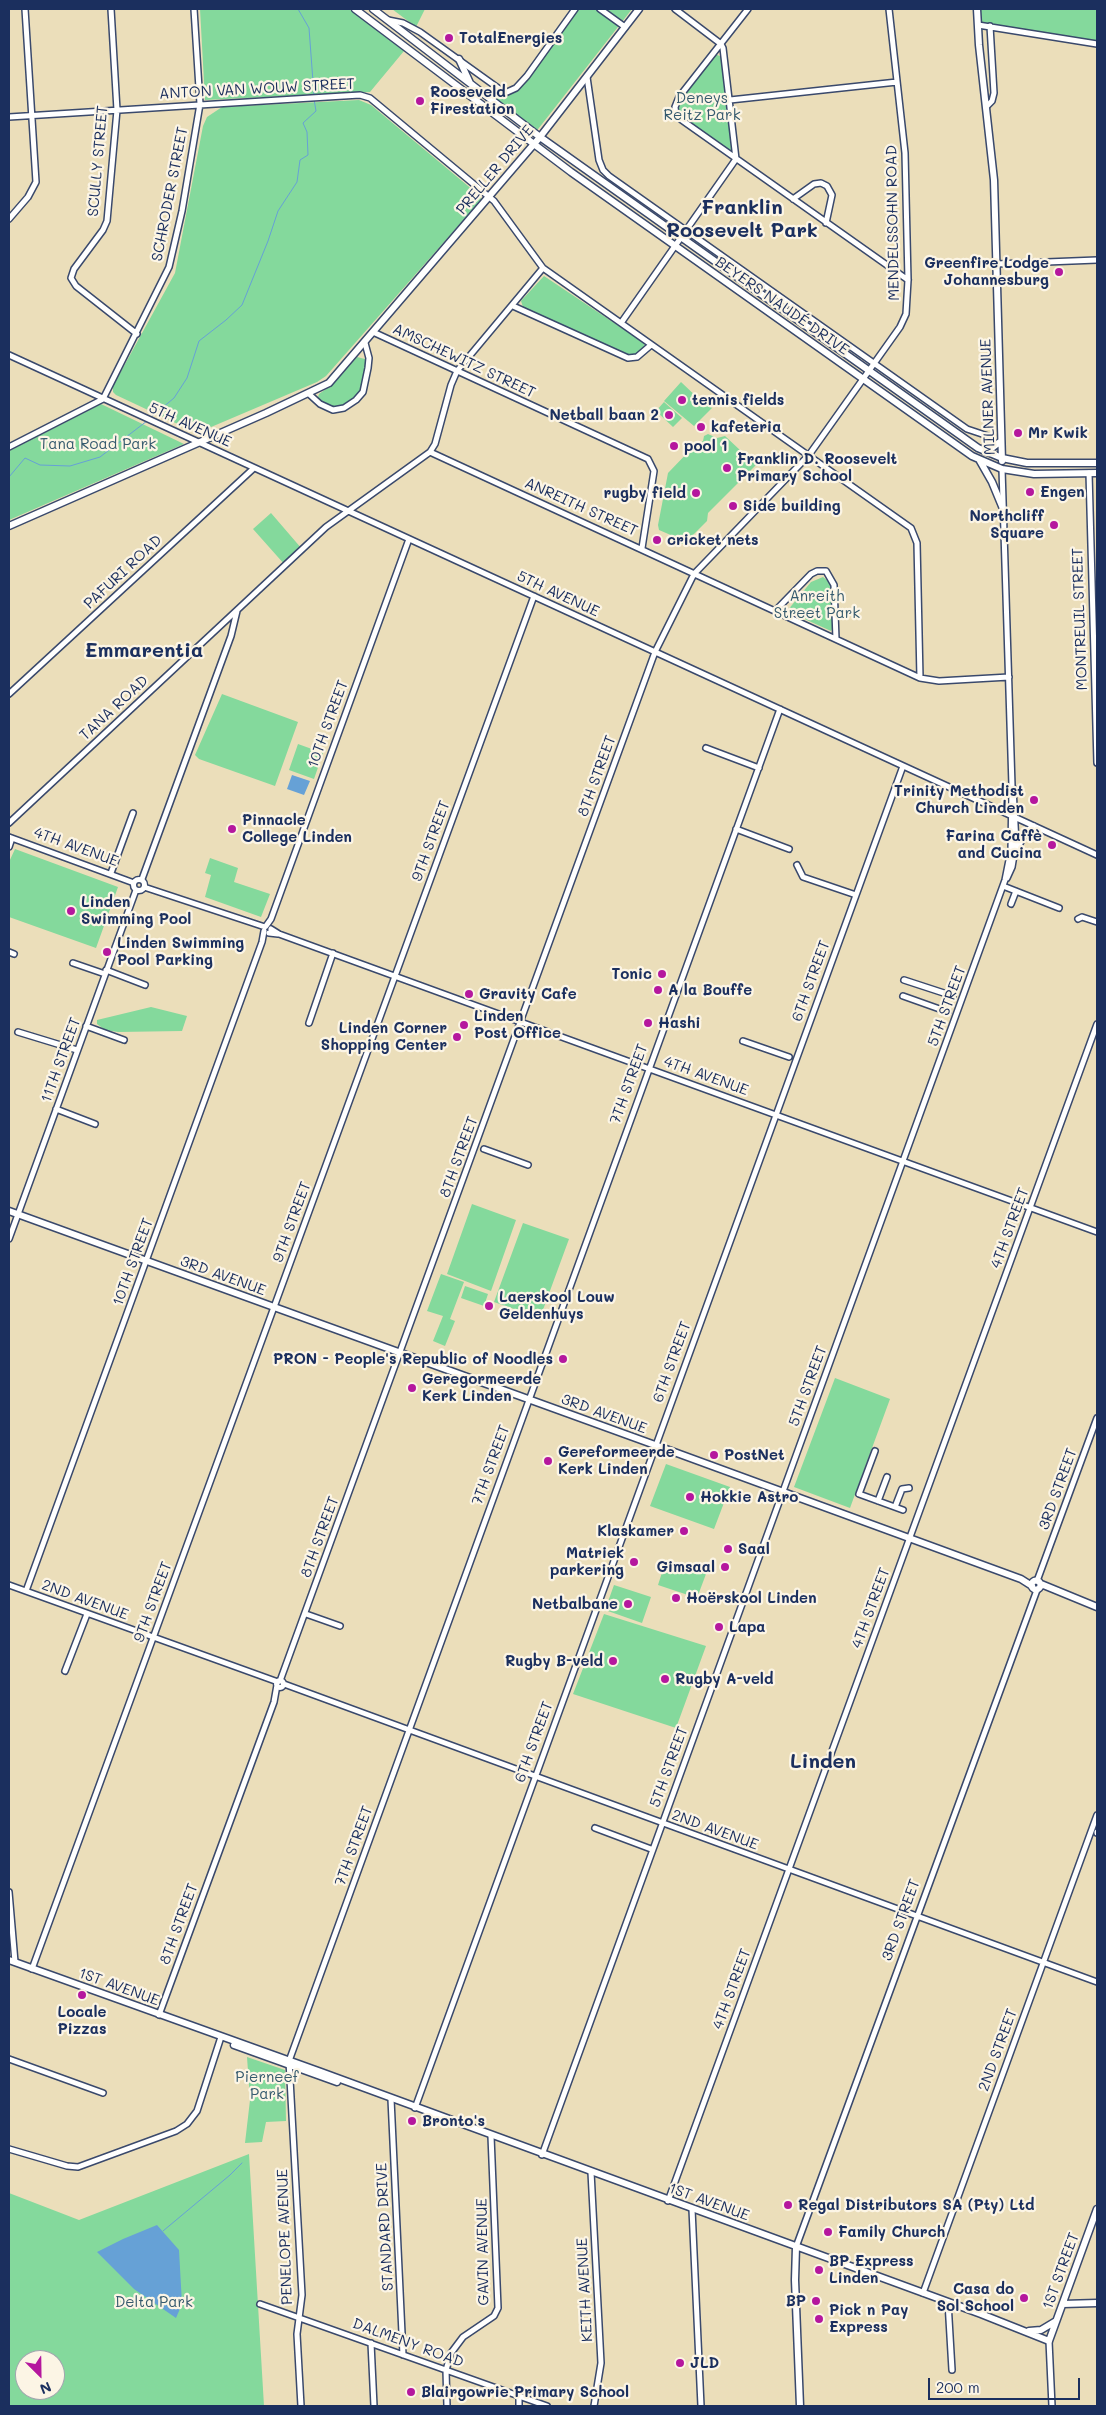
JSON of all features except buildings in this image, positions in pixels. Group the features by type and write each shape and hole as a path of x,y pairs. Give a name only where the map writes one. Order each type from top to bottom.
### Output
{"main road":[{"name":"BEYERS NAUDÉ DRIVE","path":"355,9 533,145 980,460 1002,469 1034,474 1097,473"},
{"name":"BEYERS NAUDÉ DRIVE","path":"373,9 540,137 870,370 962,438 984,451 1002,458 1039,464 1097,463"},
{"name":"PRELLER DRIVE","path":"9,526 309,394 329,383 540,137 639,9"},
{"name":"MILNER AVENUE","path":"977,9 994,180 1002,469"},
{"path":"408,49 414,41"},
{"path":"459,59 471,84"},
{"path":"439,73 446,64"},
{"path":"984,451 1001,441"},
{"path":"980,460 1004,511"},
{"name":"3RD AVENUE","path":"9,1211 1097,1607"},
{"name":"1ST AVENUE","path":"12,1961 290,2064 948,2302 1049,2341"},
{"name":"1ST STREET","path":"1049,2341 1097,2209"},
{"path":"796,2247 795,2280 800,2406"},
{"path":"1063,2304 1097,2303"},
{"path":"1026,2331 1041,2330 1057,2320"}],"street":[{"path":"9,220 28,197 36,182 25,9"},
{"name":"SCULLY STREET","path":"111,9 116,110 106,225 74,269 71,278 76,286 137,334"},
{"name":"SCHRODER STREET","path":"103,399 137,334 171,261 200,104 194,9"},
{"name":"BEYERS NAUDÉ DRIVE","path":"388,20 403,23 429,38 505,94 516,88 527,76 575,9"},
{"path":"600,9 625,27"},
{"path":"621,323 680,236 736,160 725,55 721,44 676,9"},
{"path":"748,9 679,97 674,111 682,122 908,280"},
{"name":"MENDELSSOHN ROAD","path":"655,652 694,574 808,456 904,320 908,307 905,153 889,9"},
{"path":"978,25 1097,44"},
{"path":"987,106 992,101 994,92 990,26"},
{"name":"BEYERS NAUDÉ DRIVE","path":"587,77 599,160 603,170 967,429 988,436"},
{"path":"730,100 897,82"},
{"name":"ANTON VAN WOUW STREET","path":"9,117 311,98 360,96 370,98 489,197 543,268 913,532 917,543 920,678"},
{"path":"793,199 814,184 821,183 828,186 832,195 826,223"},
{"path":"996,264 1096,261"},
{"path":"430,452 435,444 451,385 457,371 543,268"},
{"path":"513,306 628,358 640,355 651,345"},
{"name":"AMSCHEWITZ STREET","path":"373,332 644,457 652,464 653,476 642,548"},
{"path":"309,394 320,404 334,410 344,408 356,400 363,392 368,368 369,358 365,343"},
{"name":"5TH AVENUE","path":"9,355 1097,855"},
{"path":"9,447 103,399"},
{"name":"TANA ROAD","path":"9,823 326,527 430,452"},
{"name":"ANREITH STREET","path":"430,452 642,548 694,574 776,610 920,678 940,681 1009,678"},
{"name":"PAFURI ROAD","path":"9,694 254,468"},
{"name":"MILNER AVENUE","path":"1002,469 1014,816"},
{"name":"MONTREUIL STREET","path":"1088,473 1097,763"},
{"name":"10TH STREET","path":"26,1591 409,539"},
{"path":"1091,557 1097,557"},
{"path":"776,610 811,574 818,571 826,571 834,585 836,639"},
{"name":"9TH STREET","path":"32,1969 534,596"},
{"path":"142,879 136,880 134,883 136,890 142,890 144,887 145,884 142,879 231,636 237,610"},
{"name":"8TH STREET","path":"159,2015 655,652"},
{"name":"7TH STREET","path":"290,2064 528,1399 780,709"},
{"path":"706,748 759,768"},
{"name":"6TH STREET","path":"414,2108 903,766"},
{"path":"111,873 133,813"},
{"name":"5TH STREET","path":"1005,880 1012,867 1016,852 1014,816"},
{"name":"5TH STREET","path":"542,2155 651,1849 1003,886 1011,850 1014,816"},
{"path":"1016,852 1026,831 1035,826"},
{"path":"736,830 789,849"},
{"path":"9,847 10,837"},
{"name":"4TH AVENUE","path":"10,837 134,883"},
{"path":"797,864 803,877 856,896"},
{"path":"1003,886 1059,908"},
{"name":"4TH AVENUE","path":"144,887 279,934 1097,1232"},
{"name":"11TH STREET","path":"9,1239 136,890"},
{"path":"1011,904 1016,892"},
{"path":"1078,919 1082,917 1097,922"},
{"path":"308,1023 333,954"},
{"path":"73,963 145,985"},
{"path":"904,980 953,996"},
{"path":"903,996 948,1012"},
{"name":"4TH STREET","path":"668,2200 1097,1024"},
{"path":"86,1026 124,1040"},
{"path":"18,1032 77,1050"},
{"path":"743,1040 789,1057"},
{"path":"56,1109 95,1124"},
{"path":"484,1149 528,1165"},
{"name":"3RD STREET","path":"796,2247 1097,1418"},
{"path":"875,1451 859,1494 903,1510"},
{"path":"878,1501 887,1477"},
{"path":"895,1507 902,1489 909,1488"},
{"name":"2ND AVENUE","path":"9,1585 1097,1982"},
{"path":"65,1671 87,1614"},
{"path":"306,1614 340,1626"},
{"name":"2ND STREET","path":"923,2293 1097,1815"},
{"path":"595,1828 651,1849"},
{"path":"9,1892 12,1961"},
{"path":"9,2149 67,2166 78,2167 176,2131 187,2124 197,2111 219,2037"},
{"path":"9,2059 103,2093"},
{"name":"PENELOPE AVENUE","path":"290,2064 302,2291 297,2334 301,2406"},
{"name":"STANDARD DRIVE","path":"390,2099 403,2355"},
{"name":"GAVIN AVENUE","path":"447,2406 446,2370 456,2344 494,2316 498,2308 491,2136"},
{"name":"KEITH AVENUE","path":"591,2172 601,2363 594,2406"},
{"path":"692,2209 702,2406"},
{"path":"948,2302 952,2370"},
{"name":"DALMENY ROAD","path":"260,2304 300,2316 547,2406"},
{"path":"1049,2341 1052,2406"},
{"path":"371,2343 374,2406"},
{"path":"519,2397 519,2406"}],"green space":[{"path":"200,9 349,9 404,51 370,92 205,100"},
{"path":"392,9 425,9 416,27"},
{"path":"577,9 632,9 535,133 497,99 500,92 518,83"},
{"path":"977,9 1097,9 1097,44 978,25"},
{"name":"Deneys Reitz Park","path":"715,54 722,57 732,149 729,151 677,118 675,107"},
{"path":"359,100 371,105 480,196 481,200 326,376 317,382 197,433 116,395 113,392 113,386 175,273 203,126 207,117 222,107"},
{"path":"544,276 644,343 645,347 638,355 631,357 523,307 521,301"},
{"path":"357,357 365,359 366,363 364,380 358,396 339,409 330,408 320,402 319,394 333,384"},
{"name":"tennis fields","path":"681,382 700,400 695,405 702,399 712,408 694,426 664,401"},
{"name":"Netball baan 2","path":"664,402 682,418 673,427 656,411"},
{"name":"Tana Road Park","path":"101,404 184,444 9,520 9,451"},
{"name":"rugby field","path":"708,434 717,438 725,436 756,465 708,513 707,521 684,544 680,544 673,536 659,530 658,525 668,473 693,447 703,441 704,436"},
{"path":"271,513 302,549 285,565 253,529"},
{"name":"Anreith Street Park","path":"823,577 833,585 835,625 831,631 787,611 811,582"},
{"path":"222,694 298,722 275,786 199,759 195,755"},
{"path":"298,744 323,753 314,779 289,770"},
{"name":"Linden Swimming Pool","path":"15,849 118,887 96,948 9,917 9,862"},
{"path":"210,858 238,868 234,882 270,894 261,917 205,897 211,875 205,873"},
{"path":"151,1007 187,1016 182,1031 118,1032 105,1030 97,1024 97,1020"},
{"path":"472,1204 516,1220 491,1291 447,1274"},
{"path":"523,1223 569,1239 540,1318 494,1302"},
{"path":"441,1274 464,1282 450,1319 455,1321 445,1346 433,1341 443,1316 427,1311"},
{"path":"465,1286 488,1294 484,1306 461,1298"},
{"path":"835,1378 890,1399 850,1508 794,1487"},
{"name":"Hokkie Astro","path":"666,1464 730,1487 714,1529 650,1506"},
{"path":"666,1560 706,1574 697,1598 658,1585"},
{"name":"Netbalbane","path":"614,1585 651,1597 642,1623 605,1610"},
{"path":"604,1614 706,1646 676,1728 573,1694"},
{"name":"Pierneef Park","path":"247,2057 285,2070 286,2121 266,2122 262,2142 245,2143 250,2100"},
{"name":"Delta Park","path":"249,2154 264,2406 9,2406 9,2193 79,2220"}],"water":[{"path":"292,775 310,781 304,795 287,789"},
{"path":"157,2225 179,2250 182,2304 176,2318 134,2289 97,2252"}],"waterway":[{"path":"298,9 309,28 314,95"},
{"path":"150,418 174,398 187,378 199,341 242,305 278,211 297,182 300,160 308,155 307,132 303,123 316,111 314,99"},
{"path":"9,477 25,458 40,465 70,466 100,457 147,421"},
{"path":"163,2231 242,2163"}],"place":[{"name":"TotalEnergies","path":"449,38"},
{"name":"Rooseveld Firestation","path":"420,101"},
{"name":"Greenfire Lodge Johannesburg","path":"1059,272"},
{"name":"tennis fields","path":"682,400"},
{"name":"Netball baan 2","path":"669,415"},
{"name":"kafeteria","path":"701,427"},
{"name":"Mr Kwik","path":"1018,433"},
{"name":"pool 1","path":"674,446"},
{"name":"Franklin D. Roosevelt Primary School","path":"727,468"},
{"name":"Engen","path":"1030,492"},
{"name":"rugby field","path":"696,493"},
{"name":"Side building","path":"733,506"},
{"name":"Northcliff Square","path":"1054,525"},
{"name":"cricket nets","path":"657,540"},
{"name":"Trinity Methodist Church Linden","path":"1034,800"},
{"name":"Pinnacle College Linden","path":"232,829"},
{"name":"Farina Caffè and Cucina","path":"1052,845"},
{"name":"Linden Swimming Pool","path":"71,911"},
{"name":"Linden Swimming Pool Parking","path":"107,952"},
{"name":"Tonic","path":"662,974"},
{"name":"A la Bouffe","path":"658,990"},
{"name":"Gravity Cafe","path":"469,994"},
{"name":"Hashi","path":"648,1023"},
{"name":"Linden Post Office","path":"464,1025"},
{"name":"Linden Corner Shopping Center","path":"457,1037"},
{"name":"Laerskool Louw Geldenhuys","path":"489,1306"},
{"name":"PRON - People's Republic of Noodles","path":"563,1359"},
{"name":"Geregormeerde Kerk Linden","path":"412,1388"},
{"name":"PostNet","path":"714,1455"},
{"name":"Gereformeerde Kerk Linden","path":"548,1461"},
{"name":"Hokkie Astro","path":"690,1497"},
{"name":"Klaskamer","path":"684,1531"},
{"name":"Saal","path":"728,1549"},
{"name":"Matriek parkering","path":"634,1562"},
{"name":"Gimsaal","path":"725,1567"},
{"name":"Hoërskool Linden","path":"676,1598"},
{"name":"Netbalbane","path":"628,1604"},
{"name":"Lapa","path":"719,1627"},
{"name":"Rugby B-veld","path":"613,1661"},
{"name":"Rugby A-veld","path":"665,1679"},
{"name":"Locale Pizzas","path":"82,1995"},
{"name":"Bronto's","path":"412,2121"},
{"name":"Regal Distributors SA (Pty) Ltd","path":"788,2205"},
{"name":"Family Church","path":"828,2232"},
{"name":"BP Express Linden","path":"819,2270"},
{"name":"Casa do Sol School","path":"1024,2298"},
{"name":"BP","path":"816,2301"},
{"name":"Pick n Pay Express","path":"819,2319"},
{"name":"JLD","path":"680,2363"},
{"name":"Blairgowrie Primary School","path":"411,2392"}],"district":[{"name":"Franklin Roosevelt Park","path":"742,220"},
{"name":"Emmarentia","path":"144,651"},
{"name":"Linden","path":"823,1762"}]}
